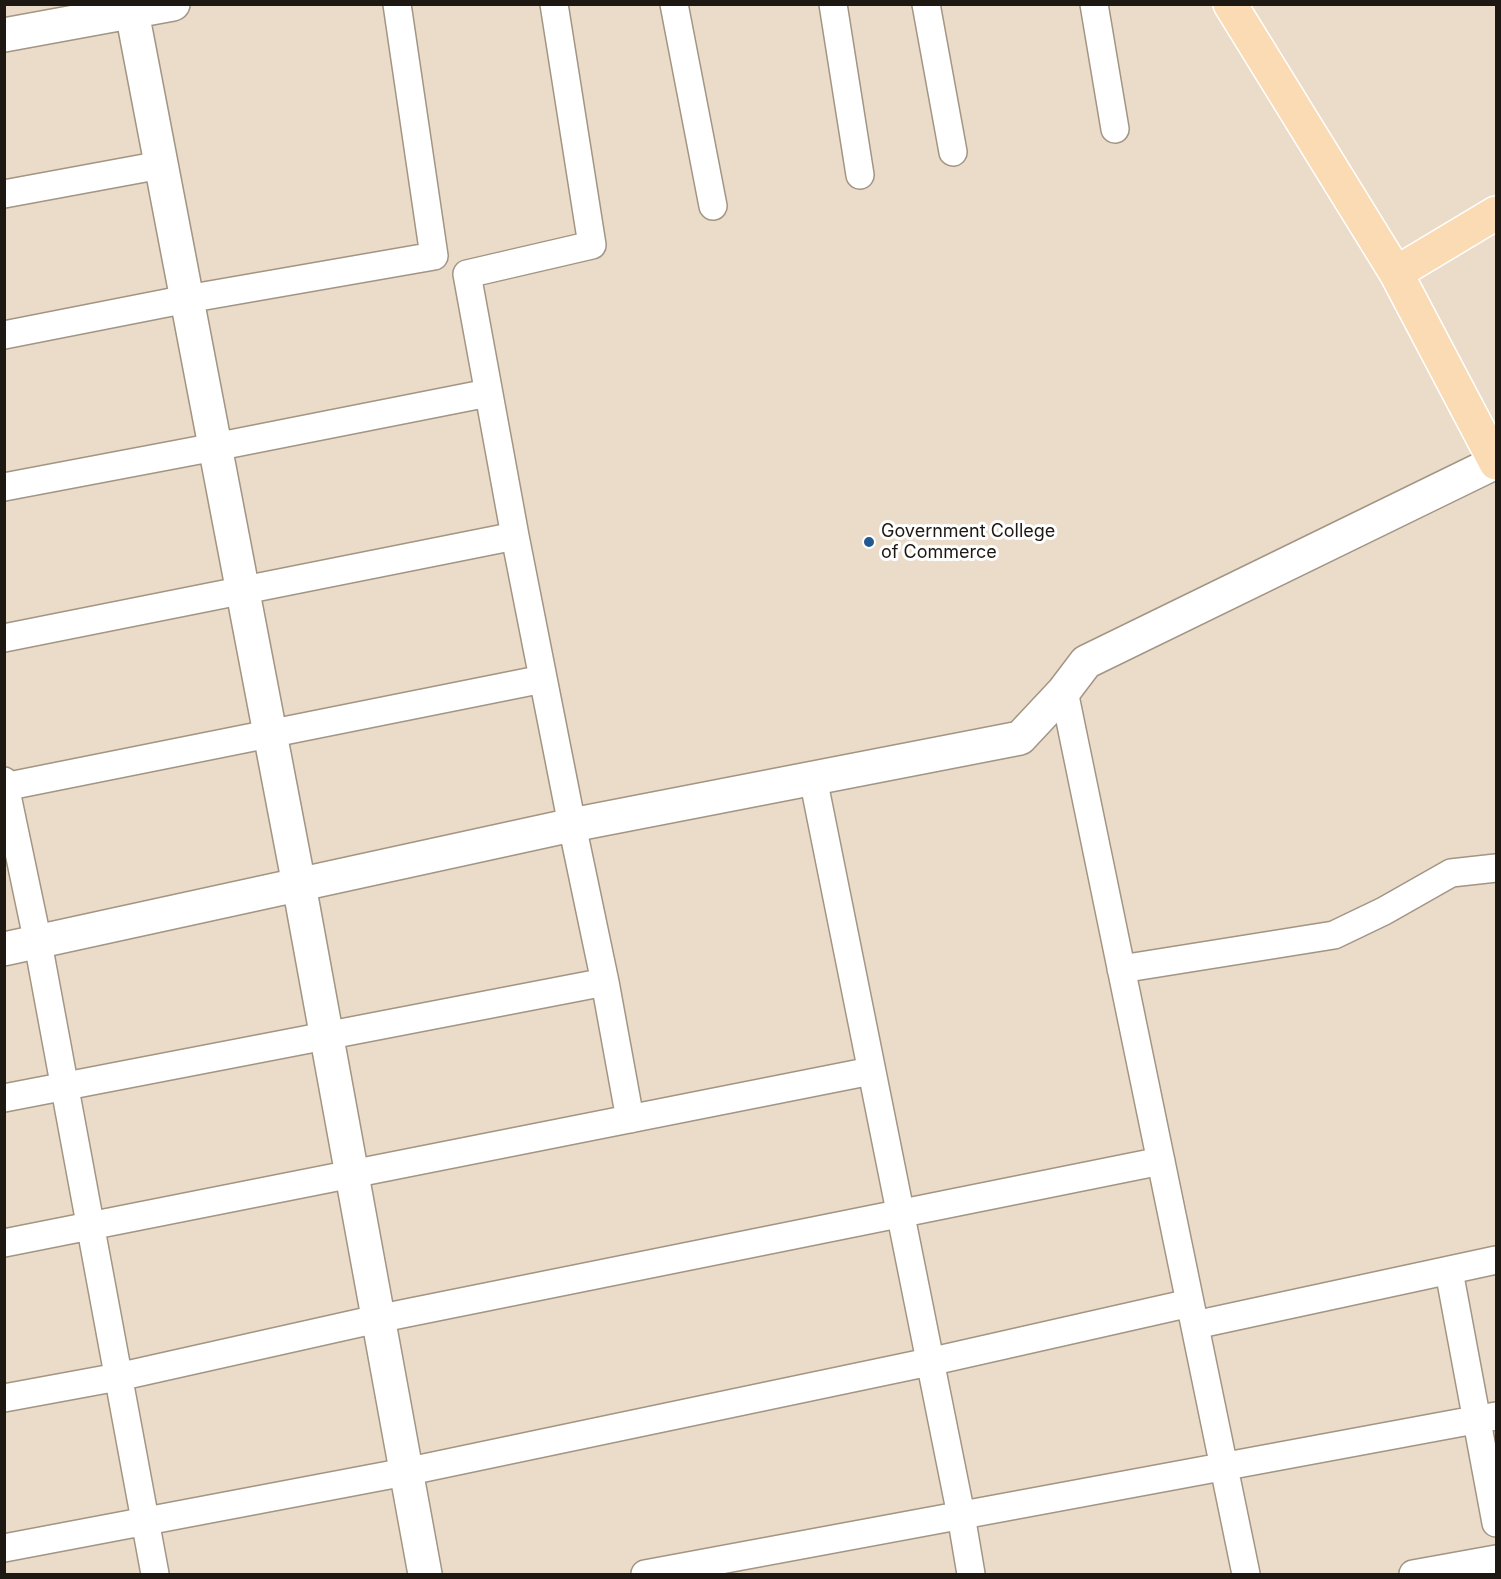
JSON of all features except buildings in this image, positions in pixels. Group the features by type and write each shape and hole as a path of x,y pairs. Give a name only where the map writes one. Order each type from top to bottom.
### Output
{"main road":[{"path":"1241,8 1396,273 1496,463"},
{"path":"1396,273 1497,213"}],"street":[{"path":"4,35 100,11 132,12 173,4"},
{"path":"4,335 187,299 434,256 397,4"},
{"path":"554,4 592,245 467,274 515,536 605,982 630,1119"},
{"path":"674,4 713,206"},
{"path":"833,4 860,175"},
{"path":"926,4 953,152"},
{"path":"1094,4 1114,129"},
{"path":"132,12 270,734 424,1575"},
{"path":"4,194 161,165"},
{"path":"4,487 488,393"},
{"path":"4,949 572,825 1020,738 1064,691 1086,662 1496,463"},
{"path":"4,638 515,536"},
{"path":"155,1575 38,943 5,785 543,679"},
{"path":"1064,691 1246,1575"},
{"path":"813,778 961,1515 971,1575"},
{"path":"1121,969 1334,935 1384,911 1451,873 1497,868"},
{"path":"4,1098 605,982"},
{"path":"4,1243 871,1071"},
{"path":"4,1398 118,1377 377,1318 1161,1161"},
{"path":"4,1548 405,1472 929,1362 1192,1314 1449,1271 1497,1260"},
{"path":"1449,1271 1487,1418 1497,1524"},
{"path":"645,1575 1487,1418"},
{"path":"1413,1575 1497,1558"}],"place":[{"name":"Government College of Commerce","path":"869,542"}]}
